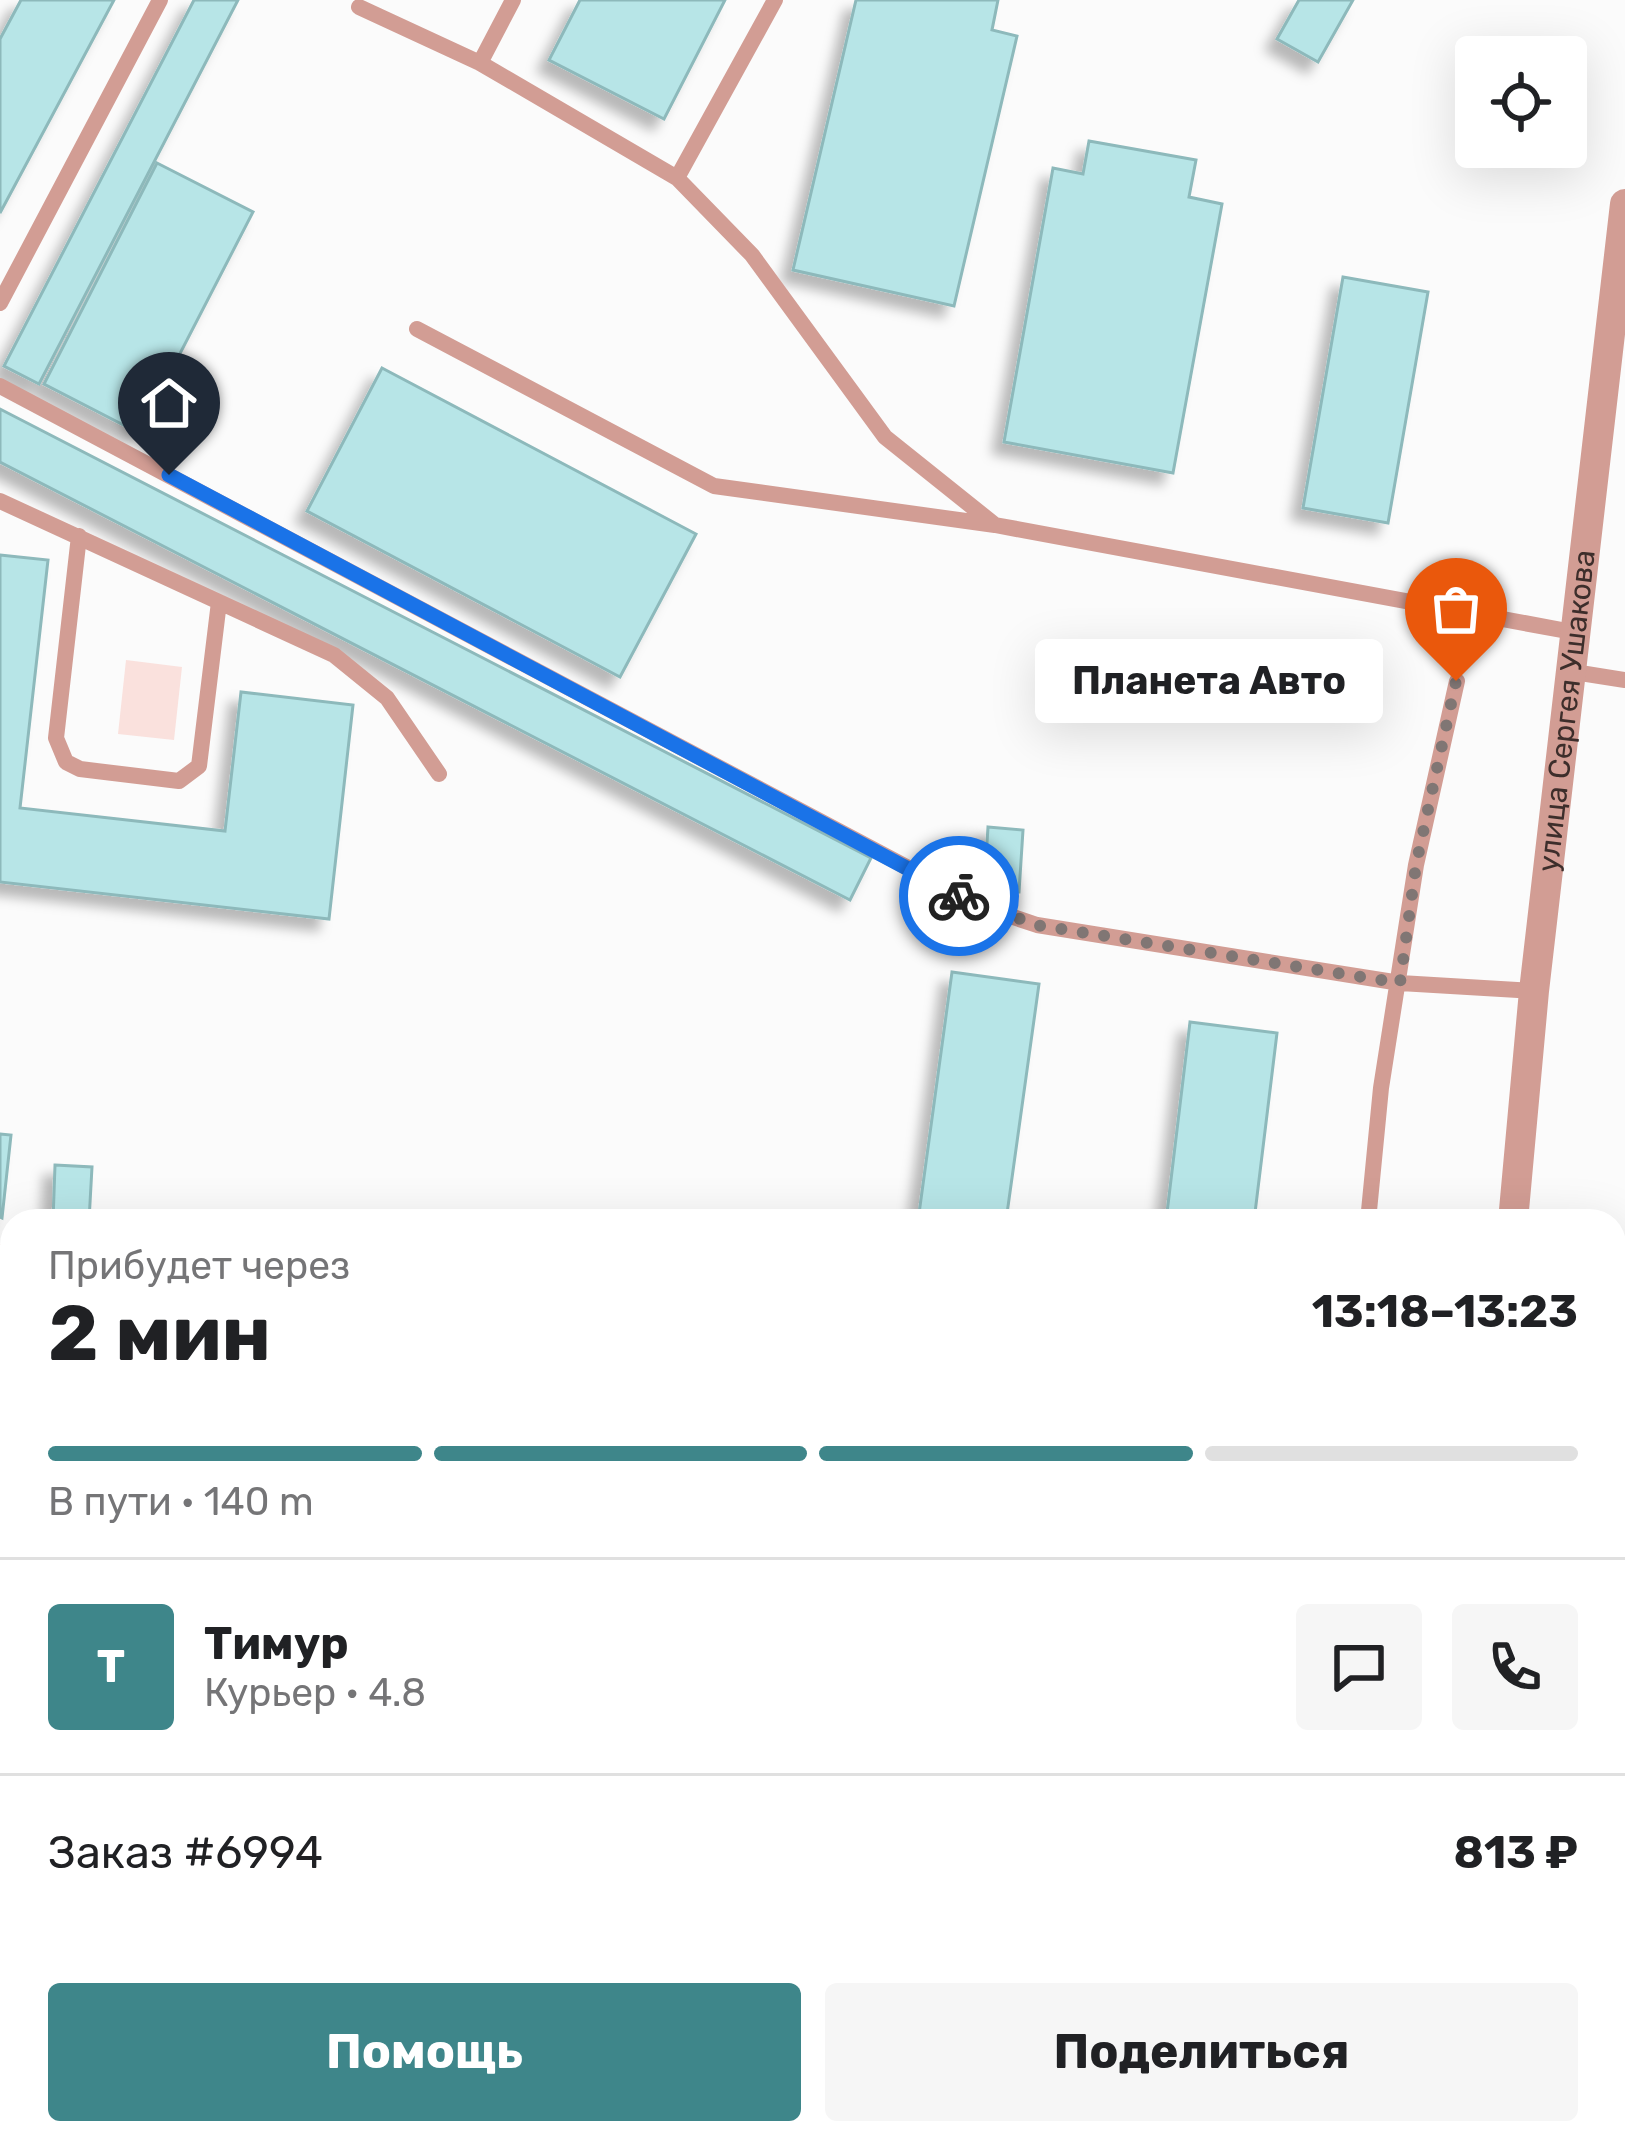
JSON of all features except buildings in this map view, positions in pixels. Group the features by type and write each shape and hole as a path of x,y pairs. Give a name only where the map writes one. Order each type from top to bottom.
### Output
{"street":[{"name":"улица Сергея Ушакова","path":"1514,1209 1534,991 1616,366 1625,204"}],"lane":[{"path":"0,303 160,0"},
{"path":"480,63 513,0"},
{"path":"677,178 775,0"},
{"path":"359,7 480,63 677,178 752,255 885,437 995,525"},
{"path":"417,329 714,486 995,525 1579,633"},
{"path":"0,386 980,906 1036,925 1400,983 1534,991"},
{"path":"0,500 352,667 400,714 439,774"},
{"path":"79,536 56,738 66,762 80,769 179,781 199,766 219,602"},
{"path":"1574,671 1625,680"},
{"path":"1369,1209 1381,1088 1416,865 1456,681"}],"shaded area":[{"path":"126,660 182,667 174,740 118,734"}],"way so far":[{"path":"959,896 1036,925 1400,983 1416,865 1434,803 1456,681"}],"place":[{"name":"Планета Авто","path":"1456,681"}],"route":[{"path":"169,475 959,896"}]}
